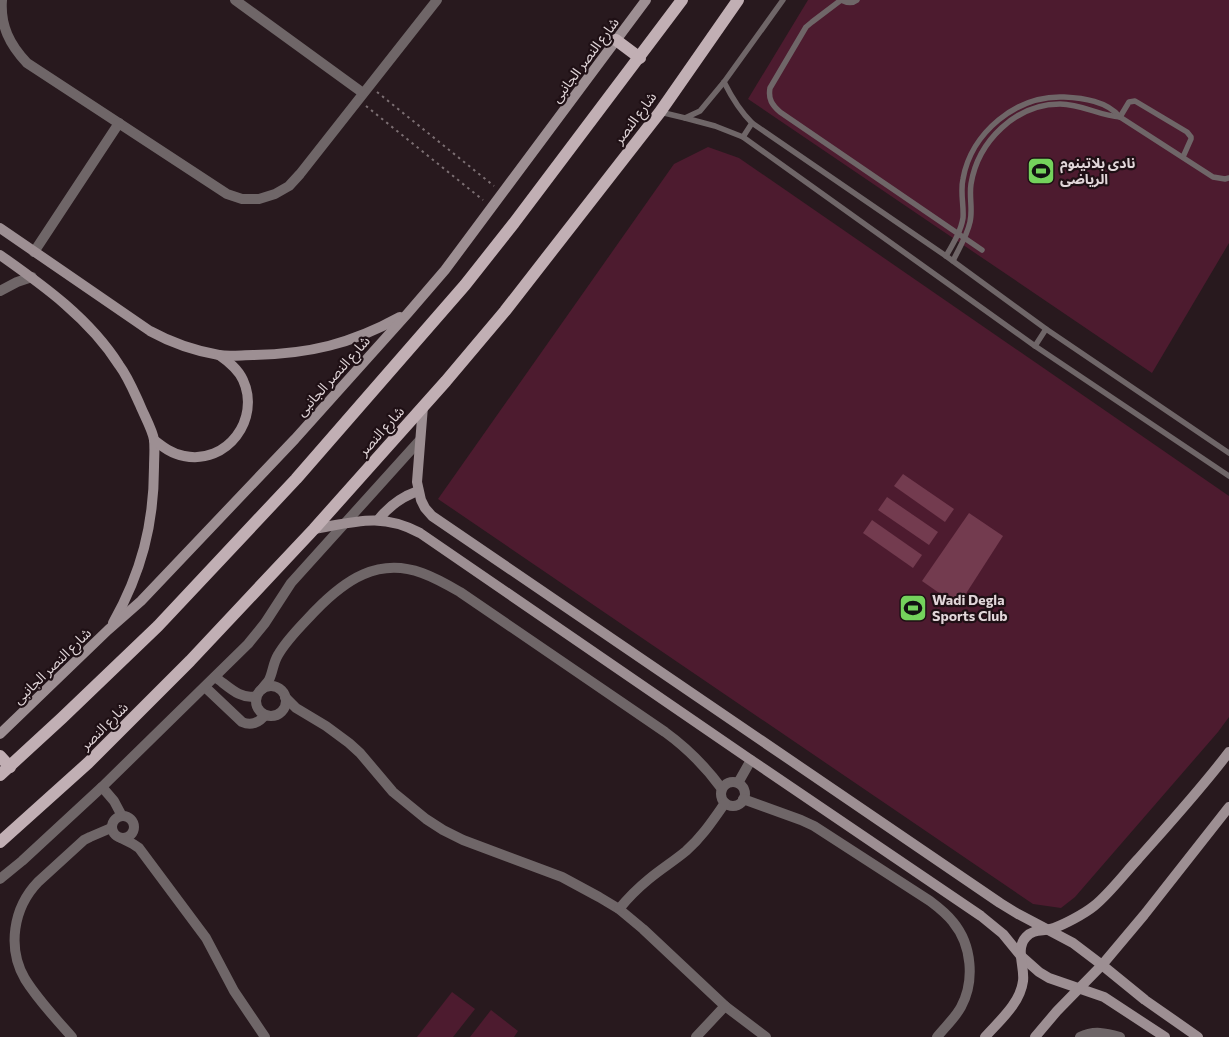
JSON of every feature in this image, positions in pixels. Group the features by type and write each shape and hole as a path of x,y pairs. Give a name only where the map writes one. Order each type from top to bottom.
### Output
{"main road":[{"path":"0,776 158,626 296,479 465,285 640,58 682,0"},
{"name":"شارع النصر","path":"0,842 88,763 183,668 314,529 423,406 505,310 660,112 738,0"},
{"path":"616,40 640,58"},
{"path":"0,756 10,767"}],"street":[{"path":"2,0 3,24 8,38 16,52 28,62 227,194 242,199 259,199 275,194 289,186 436,0"},
{"path":"235,0 364,93"},
{"name":"شارع النصر الجانبى","path":"0,734 108,630 141,601 295,439 445,270 646,0"},
{"path":"34,252 119,123"},
{"path":"0,228 150,331 167,340 219,355 282,354 315,350 347,341 378,329 408,312"},
{"path":"0,255 32,277 68,306 106,346 133,390 154,440 152,507 147,540 125,602 108,630"},
{"path":"0,291 32,277"},
{"path":"154,440 168,450 184,456 201,457 217,452 231,443 242,429 247,413 248,396 243,380 233,366 219,355"},
{"path":"423,406 417,474 418,491 425,508 432,516 1000,903 1073,943 1145,1000 1198,1037"},
{"path":"0,880 102,787 248,644 265,623 291,582 420,440"},
{"path":"378,520 391,505 418,491"},
{"path":"314,529 360,521 378,520 400,523 420,533 980,916 1003,934 1021,956 1034,968 1049,978 1104,997 1165,1037"},
{"path":"285,697 286,702 277,715 265,715 258,709 256,701 259,693 269,680 275,660 284,645 325,601 356,578 369,572 399,567 410,569 440,580 460,592 665,732 701,764 722,789"},
{"path":"271,672 276,687 280,689 291,704 349,743 360,753 393,792 426,819 463,840 562,877 599,896 619,909 643,929 725,1006 766,1037"},
{"path":"215,677 241,696 249,697 259,693 266,687 276,687"},
{"path":"206,687 245,724 254,724 265,715"},
{"path":"281,711 301,711"},
{"path":"985,1037 1012,1007 1021,989 1023,981 1021,946 1026,936 1035,930 1047,930 1062,924 1088,911 1161,833 1229,752"},
{"path":"738,783 751,760"},
{"path":"727,783 738,783 745,792 744,799 732,806 725,803 721,796 722,789 727,783"},
{"path":"102,787 114,801 122,816"},
{"path":"744,799 801,820 826,833 930,901 944,911 954,923 966,946 969,965 968,983 966,994 954,1018 936,1037"},
{"path":"619,909 648,880 695,843 725,803"},
{"path":"1035,1037 1057,1011 1102,965 1229,807"},
{"path":"145,856 132,821 122,816 116,818 111,828 114,835 139,848 145,856 206,938 234,991 265,1037"},
{"path":"121,838 128,837 134,827"},
{"path":"72,1037 24,979 19,968 14,944 16,923 23,902 38,882 84,840 111,828"},
{"path":"696,1037 725,1006"},
{"path":"1080,1037 1100,1032 1120,1037"}],"lane":[{"path":"685,118 700,111 724,82 783,0"},
{"path":"857,0 851,3 841,0 812,22 801,34 770,88 771,102 780,112 982,250"},
{"path":"724,82 737,106 752,123 946,256 1046,329 1229,453"},
{"path":"946,256 958,234 963,216 963,179 968,161 983,136 996,122 1021,106 1040,99 1060,96 1080,98 1103,105 1213,177 1229,178"},
{"path":"1120,117 1129,102 1134,101 1187,132 1191,139 1183,157"},
{"path":"953,261 970,223 970,186 976,167 986,147 1009,122 1028,110 1051,104 1074,106 1120,117"},
{"path":"660,112 715,126 742,137 1035,346 1229,476"},
{"path":"1004,116 1009,122"},
{"path":"742,137 752,123"},
{"path":"1035,346 1046,329"}],"path":[{"path":"364,93 503,192"},
{"path":"364,93 492,207"}],"shaded area":[{"name":"نادى بلاتينوم الرياضى","path":"808,0 1229,0 1229,243 1152,373 748,99"},
{"name":"Wadi Degla Sports Club","path":"708,147 739,158 1229,496 1229,717 1075,897 1061,908 1033,904 438,499 674,164"},
{"path":"903,474 954,509 945,522 894,486"},
{"path":"887,497 938,532 929,545 878,510"},
{"path":"969,513 1003,536 958,606 922,581"},
{"path":"872,520 922,555 913,568 863,533"},
{"path":"452,992 475,1009 453,1037 417,1037"},
{"path":"491,1010 518,1031 514,1037 470,1037"}],"place":[{"name":"نادى بلاتينوم الرياضى","path":"1041,171"},
{"name":"Wadi Degla Sports Club","path":"913,608"}]}
